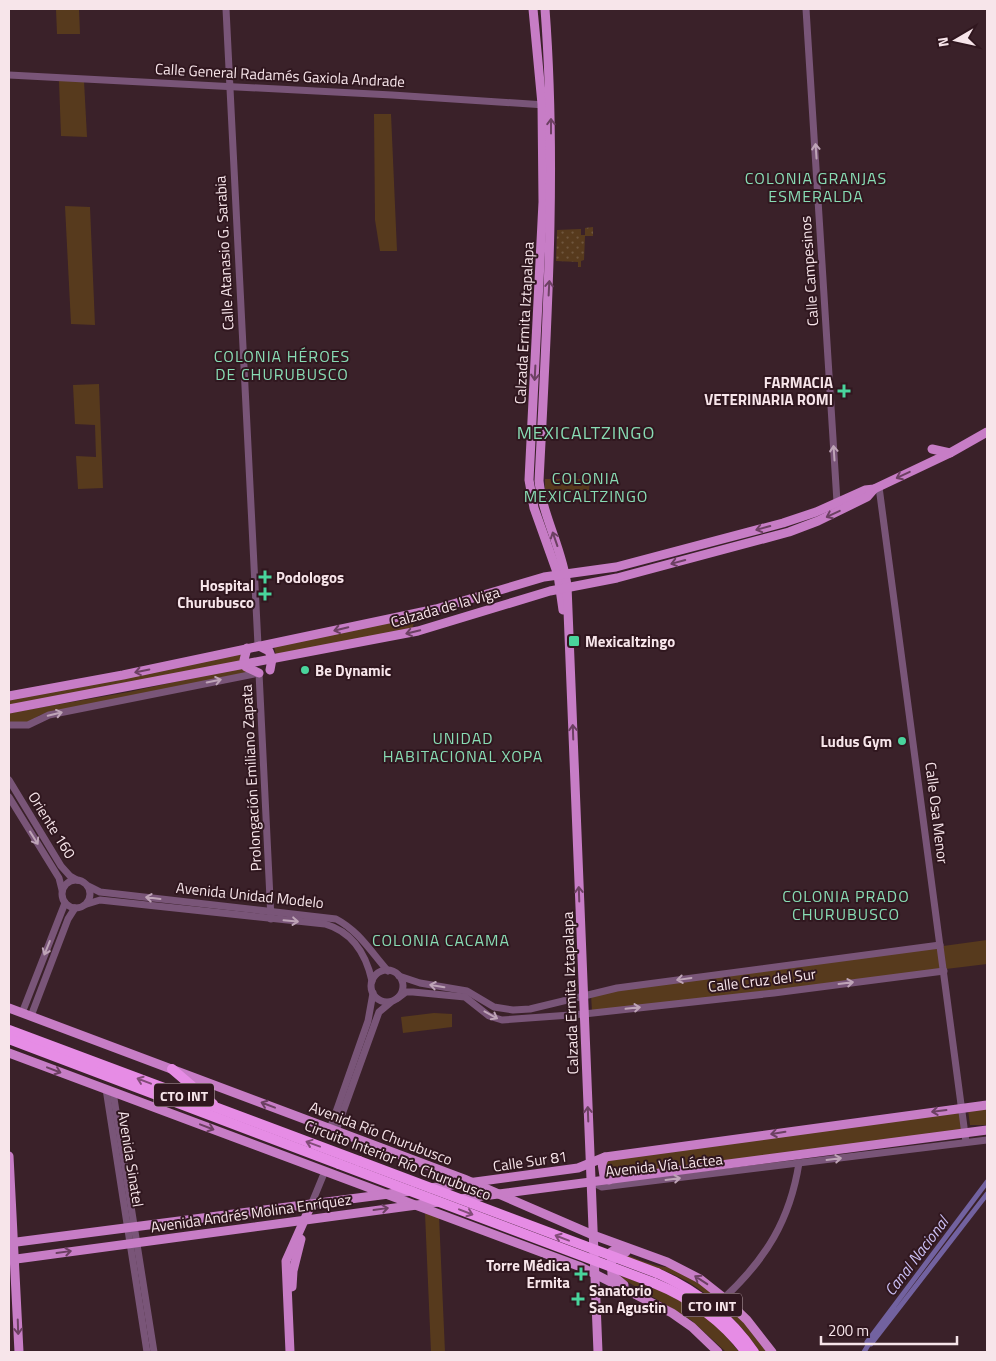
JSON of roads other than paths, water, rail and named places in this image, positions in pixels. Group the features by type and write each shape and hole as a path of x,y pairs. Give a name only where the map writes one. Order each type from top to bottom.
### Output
{"highway":[{"name":"Circuito Interior Río Churubusco","path":"9,1030 359,1161 656,1278 701,1306 728,1331 746,1352"},
{"name":"Circuito Interior Río Churubusco","path":"9,1040 339,1164 656,1278 685,1286 710,1303 733,1326 754,1352"},
{"path":"172,1069 218,1108"}],"main road":[{"name":"Calzada Ermita Iztapalapa","path":"533,9 547,103"},
{"name":"Calzada Ermita Iztapalapa","path":"540,9 547,103 546,249 529,480 534,508 558,559 562,574 569,633 598,1352"},
{"name":"Calzada Ermita Iztapalapa","path":"545,9 551,78 547,103"},
{"name":"Calzada de la Viga","path":"9,696 116,676 436,609 529,581 562,574 616,568 650,559 783,523 865,490 876,488 950,453 987,432"},
{"path":"928,464 931,455 929,449 950,453"},
{"name":"Calzada de la Viga","path":"9,710 418,631 550,590 617,578 803,527 867,497 876,488"},
{"path":"650,559 653,569"},
{"path":"529,581 550,590"},
{"path":"258,646 270,651 272,659 270,670"},
{"path":"247,648 244,656 245,664 249,670 259,673"},
{"name":"Avenida Río Churubusco","path":"9,1008 472,1183 593,1236 667,1262 700,1279 724,1298 747,1320 772,1352"},
{"name":"CTO INT","path":"9,1053 595,1274 686,1322 718,1352"},
{"name":"Avenida Vía Láctea","path":"590,1162 605,1157 987,1105"},
{"name":"Avenida Vía Láctea","path":"591,1182 987,1130"},
{"path":"9,1156 12,1259 19,1352"},
{"path":"605,1157 602,1163 604,1176 609,1180"},
{"name":"Calle Sur 81","path":"472,1183 578,1168 590,1162"},
{"name":"Calle Sur 81","path":"498,1194 591,1182"},
{"name":"Avenida Andrés Molina Enríquez","path":"12,1243 472,1183"},
{"path":"528,1190 526,1199 529,1208"},
{"name":"Avenida Andrés Molina Enríquez","path":"12,1259 498,1194"},
{"path":"290,1352 290,1260 310,1205"},
{"path":"642,1298 612,1275 611,1252 619,1249 653,1262 667,1262"},
{"path":"290,1260 296,1352"}],"street":[{"name":"Calle Atanasio G. Sarabia","path":"226,9 258,646"},
{"name":"Calle Campesinos","path":"806,9 837,502"},
{"name":"Calle General Radamés Gaxiola Andrade","path":"9,75 547,103"},
{"path":"978,437 987,427"},
{"name":"Calle Osa Menor","path":"876,488 944,971 966,1142"},
{"path":"9,725 28,725 49,715 259,673"},
{"name":"Prolongación Emiliano Zapata","path":"259,673 272,919"},
{"name":"Oriente 160","path":"9,780 61,866 70,876 77,880"},
{"name":"Oriente 160","path":"9,797 59,878 62,890"},
{"path":"77,880 88,886 90,892 87,904 74,908 68,919 39,994 27,1015 31,990 65,903 62,890 65,885 77,880"},
{"name":"Avenida Unidad Modelo","path":"88,886 100,892 326,917 348,925 362,938 388,971"},
{"name":"Avenida Unidad Modelo","path":"87,904 100,900 325,924 342,931 359,949 369,969 372,981"},
{"path":"65,903 74,908"},
{"name":"Calle Cruz del Sur","path":"399,976 420,983 467,991 494,1007 503,1010 530,1009 616,988 940,945"},
{"path":"388,971 399,976 402,989 394,1000 380,1012 374,1023 333,1130 368,1021 372,981 378,973 388,971"},
{"name":"Calle Cruz del Sur","path":"394,1000 406,992 461,996 470,999 488,1016 499,1020 584,1014 944,971"},
{"path":"31,990 39,994"},
{"path":"372,993 380,1001 394,1000"},
{"name":"Avenida Sinatel","path":"109,1090 132,1228 147,1352"},
{"name":"Avenida Vía Láctea","path":"591,1182 602,1188 987,1140"},
{"path":"724,1298 739,1284 770,1246 779,1230 789,1207 798,1163"},
{"path":"310,1205 325,1171"},
{"name":"Avenida Sinatel","path":"134,1243 154,1352"}],"waterway":[{"name":"Canal Nacional","path":"987,1182 867,1342 871,1344 987,1194"},
{"name":"Canal Nacional","path":"864,1352 870,1342"}],"place":[{"name":"FARMACIA VETERINARIA ROMI","path":"844,391"},
{"name":"Podologos","path":"265,577"},
{"name":"Hospital Churubusco","path":"265,594"},
{"name":"Mexicaltzingo","path":"574,641"},
{"name":"Be Dynamic","path":"305,670"},
{"name":"Ludus Gym","path":"902,741"},
{"name":"Torre Médica Ermita","path":"581,1274"},
{"name":"Sanatorio San Agustin","path":"578,1299"}],"district":[{"name":"COLONIA GRANJAS ESMERALDA","path":"816,187"},
{"name":"COLONIA HÉROES DE CHURUBUSCO","path":"282,365"},
{"name":"MEXICALTZINGO","path":"586,432"},
{"name":"COLONIA MEXICALTZINGO","path":"586,487"},
{"name":"UNIDAD HABITACIONAL XOPA","path":"463,747"},
{"name":"COLONIA PRADO CHURUBUSCO","path":"846,905"},
{"name":"COLONIA CACAMA","path":"441,940"}]}
